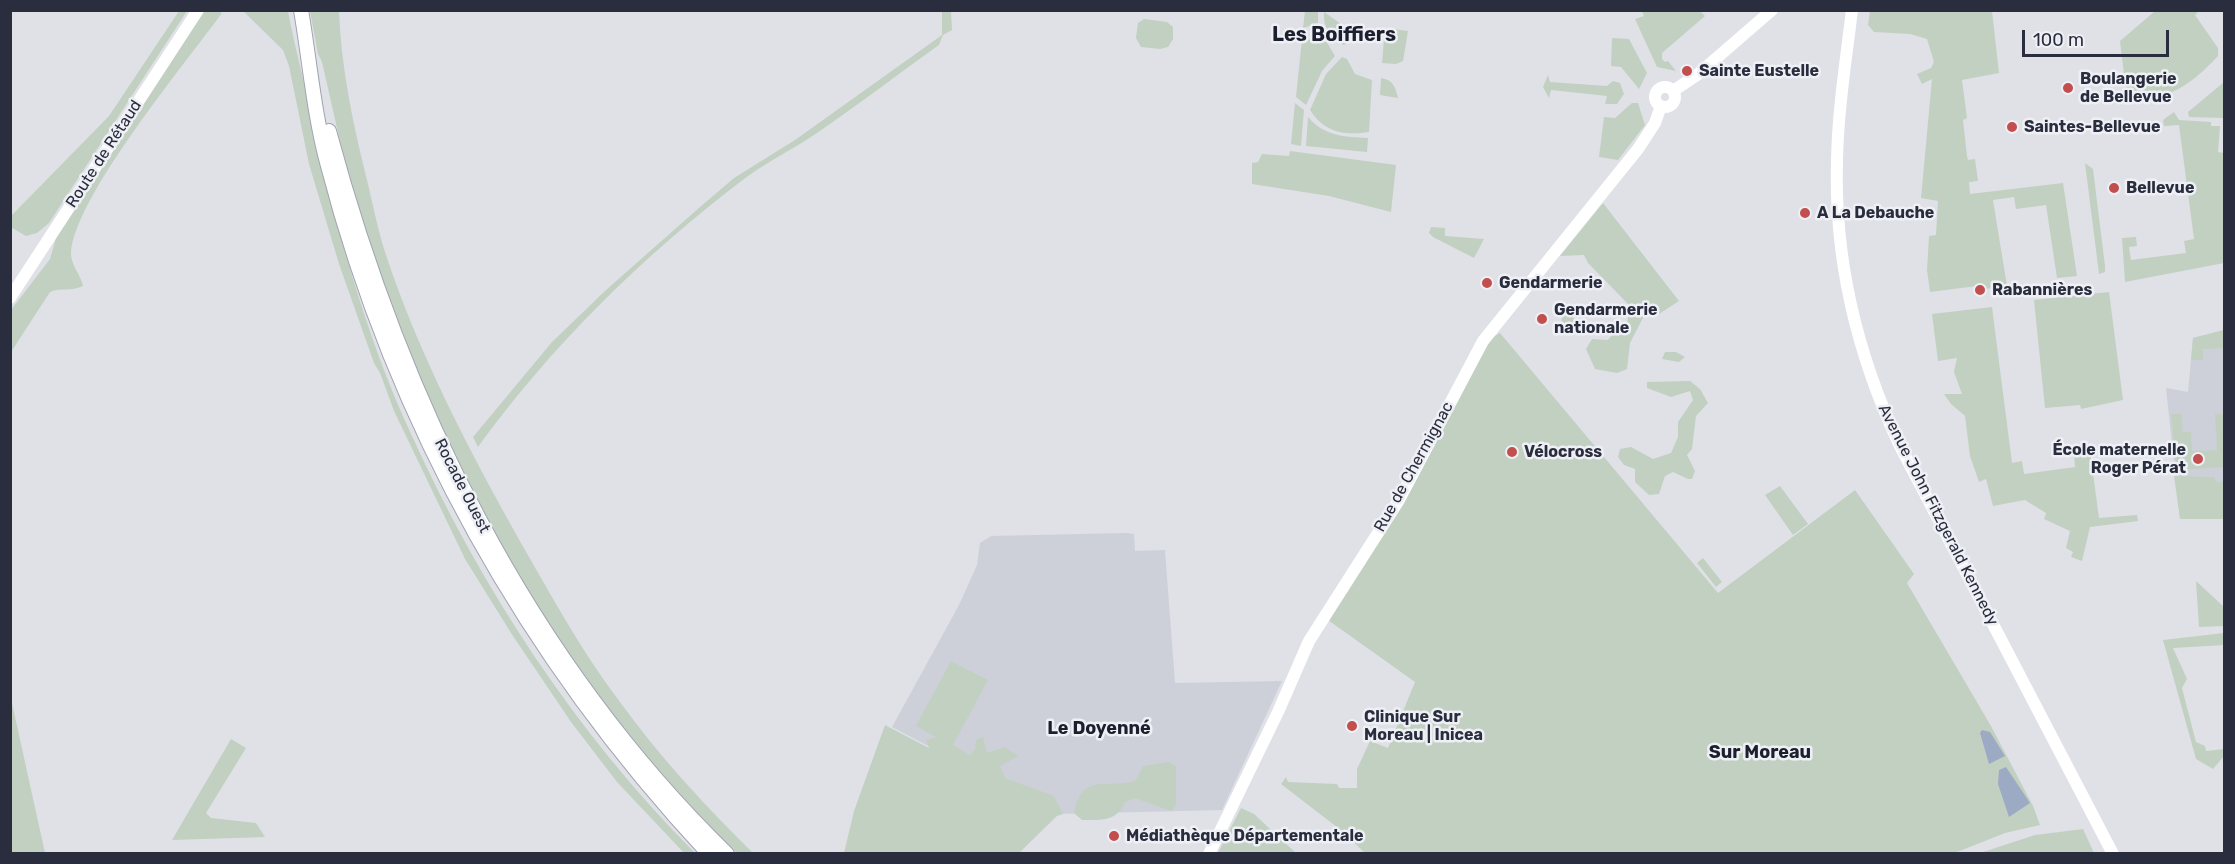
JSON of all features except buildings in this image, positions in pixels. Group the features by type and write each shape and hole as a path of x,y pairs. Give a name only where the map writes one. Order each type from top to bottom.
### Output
{"main road":[{"name":"Route de Rétaud","path":"10,298 198,10"},
{"name":"Rocade Ouest","path":"301,10 312,95 327,165 363,284 405,389 444,476 521,614 555,665 629,764 709,854"},
{"name":"Rue de Chermignac","path":"1209,854 1278,712 1309,641 1399,500 1483,340 1638,149 1654,123 1661,106 1668,107 1674,103 1673,91 1697,75 1772,10"},
{"name":"Avenue John Fitzgerald Kennedy","path":"1852,10 1837,161 1839,236 1846,287 1861,349 1900,446 2113,854"},
{"name":"Rocade Ouest","path":"309,59 374,282 436,435 464,490 524,599 566,663 656,779 727,854"}],"shaded area":[{"name":"École maternelle Roger Pérat","path":"2224,330 2224,519 2180,519 2166,388 2188,392 2193,338"},
{"path":"1134,534 1135,551 1165,550 1175,683 1282,681 1222,810 1057,814 892,727 959,605 977,565 980,543 991,536"}],"green space":[{"path":"179,11 187,11 49,223 37,233 26,236 12,228 11,216 109,116"},
{"path":"204,11 222,13 134,130 111,165 77,227 71,256 83,286 50,292 11,352 11,310 50,259 56,238"},
{"path":"243,11 288,11 329,192 365,316 379,357 412,436 469,549 535,657 572,709 610,759 695,853 684,853 617,782 571,722 465,559 394,411 374,363 339,264 309,164 289,66 283,50"},
{"path":"310,11 339,11 342,51 352,112 383,245 399,292 430,366 483,474 556,604 606,683 667,761 753,853 737,853 688,803 643,751 562,644 492,529 430,405 381,290 353,193 322,62 318,54"},
{"path":"942,11 951,11 952,30 943,35 939,45 848,112 749,175 667,242 599,305 567,339 506,409 478,447 473,437 552,342 606,290 734,178 795,140 942,35"},
{"path":"1305,11 1318,11 1318,23 1303,28"},
{"path":"1642,11 1700,11 1705,16 1662,53 1662,59 1665,62 1668,61 1676,71 1657,67 1635,19 1644,16"},
{"path":"1870,11 1992,11 1999,73 1962,80 1967,118 1963,120 1967,156 1968,160 1975,159 1978,181 1969,182 1970,194 2063,183 2077,276 2057,278 2046,205 2016,209 2014,197 1993,200 2007,286 1978,290 1977,286 1930,292 1927,270 1929,236 1936,235 1938,201 1921,198 1932,79 1922,84 1917,74 1931,68 1934,62 1927,39 1910,34 1874,32 1868,25"},
{"path":"2155,11 2199,11 2195,15 2218,48 2218,56 2194,79 2172,92 2148,99 2115,104 2114,101 2127,99 2120,41"},
{"path":"1324,12 1347,28 1349,42 1344,45 1331,36 1326,27"},
{"path":"1144,19 1167,22 1173,27 1173,39 1168,47 1160,49 1141,47 1136,38 1138,23"},
{"path":"1385,28 1408,31 1403,61 1396,64 1382,63"},
{"path":"1612,38 1629,39 1647,73 1639,89 1621,67 1611,66"},
{"path":"1302,39 1326,41 1335,56 1322,71 1306,105 1296,97"},
{"path":"1342,57 1347,59 1355,74 1372,80 1369,132 1335,131 1322,123 1310,110 1326,74"},
{"path":"1548,75 1550,82 1607,86 1613,81 1620,83 1624,94 1617,104 1605,104 1607,96 1551,90 1549,98 1543,87"},
{"path":"1381,78 1393,84 1398,98 1380,95"},
{"path":"2224,82 2224,118 2189,117 2188,112"},
{"path":"1295,103 1304,110 1301,146 1291,144"},
{"path":"1632,103 1638,103 1645,125 1618,160 1599,157 1604,117 1615,118"},
{"path":"2174,112 2179,120 2211,122 2211,126 2220,126 2218,152 2224,153 2224,263 2125,282 2122,238 2136,237 2137,246 2129,247 2131,260 2186,253 2184,241 2194,239 2179,125 2164,126 2163,120"},
{"path":"1308,117 1328,132 1368,138 1367,152 1306,146"},
{"path":"1290,151 1396,165 1391,212 1329,196 1252,184 1252,163 1258,162 1262,154 1289,156"},
{"path":"2085,163 2093,169 2105,266 2105,272 2099,274"},
{"path":"1603,203 1679,301 1659,314 1648,308 1630,343 1627,369 1617,373 1595,369 1586,349 1592,339 1608,340 1613,334 1613,323 1622,322 1626,329 1630,306 1588,263 1584,255 1560,256"},
{"path":"1431,227 1445,228 1445,236 1484,239 1474,258 1433,237 1429,233"},
{"path":"2109,292 2123,400 2081,409 2080,405 2045,408 2034,300"},
{"path":"1569,307 1573,313 1574,329 1572,331 1561,320"},
{"path":"1992,307 2012,463 2022,461 2024,474 2075,467 2074,454 2090,451 2099,518 2137,515 2138,521 2090,527 2082,561 2071,557 2073,552 2066,548 2070,531 2044,519 2046,513 2025,500 1993,506 1986,479 1979,482 1970,456 1965,416 1951,404 1944,394 1962,394 1954,372 1957,358 1938,361 1932,314"},
{"path":"2224,330 2224,348 2203,349 2203,360 2191,360 2193,338"},
{"path":"1500,333 1718,593 1855,490 1914,574 1907,583 1991,726 2033,806 2040,825 2005,833 1952,854 1365,853 1342,831 1281,784 1286,777 1288,782 1337,784 1339,788 1357,788 1357,769 1370,741 1388,748 1415,682 1328,620 1465,375 1493,337"},
{"path":"1665,352 1676,352 1685,357 1679,362 1662,359"},
{"path":"1690,381 1700,389 1708,403 1696,416 1692,449 1687,455 1695,471 1692,479 1673,472 1665,476 1659,494 1649,495 1635,482 1635,469 1624,465 1618,457 1620,449 1631,447 1653,459 1671,453 1678,437 1678,422 1693,400 1690,391 1671,397 1647,388 1647,382"},
{"path":"2171,414 2181,414 2183,432 2191,432 2192,451 2217,450 2215,414 2224,414 2224,467 2177,470"},
{"path":"2174,476 2214,477 2216,482 2224,482 2224,519 2180,519"},
{"path":"1780,486 1808,524 1793,535 1765,495"},
{"path":"1703,558 1722,582 1716,587 1697,563"},
{"path":"2196,581 2224,607 2224,626 2199,627"},
{"path":"2224,633 2224,645 2173,648 2187,679 2182,688 2196,742 2205,746 2206,751 2224,749 2224,756 2213,769 2196,759 2163,640"},
{"path":"951,661 988,680 953,745 970,755 975,749 976,740 983,737 987,753 1005,747 1018,756 1000,766 1005,778 1054,796 1063,814 1057,816 1019,853 844,853 854,811 885,725 929,748 926,740 936,737 916,726"},
{"path":"10,694 45,853 11,853"},
{"path":"231,739 246,748 206,813 211,818 256,823 265,837 172,840"},
{"path":"1168,762 1176,766 1176,806 1171,811 1135,798 1125,802 1118,813 1108,818 1082,820 1074,813 1078,800 1089,787 1135,781 1143,766"},
{"path":"1241,808 1254,814 1296,853 1218,853"},
{"path":"2083,829 2094,853 1980,853 2035,835"}],"water":[{"path":"1982,730 1990,732 2005,756 1989,764 1980,733"},
{"path":"2006,767 2030,803 2009,817 1998,784 1999,770"}],"place":[{"name":"Sainte Eustelle","path":"1687,71"},
{"name":"Boulangerie de Bellevue","path":"2068,88"},
{"name":"Saintes-Bellevue","path":"2012,127"},
{"name":"Bellevue","path":"2114,188"},
{"name":"A La Debauche","path":"1805,213"},
{"name":"Gendarmerie","path":"1487,283"},
{"name":"Rabannières","path":"1980,290"},
{"name":"Gendarmerie nationale","path":"1542,319"},
{"name":"Vélocross","path":"1512,452"},
{"name":"École maternelle Roger Pérat","path":"2198,459"},
{"name":"Clinique Sur Moreau | Inicea","path":"1352,726"},
{"name":"Médiathèque Départementale","path":"1114,836"}],"district":[{"name":"Les Boiffiers","path":"1334,35"},
{"name":"Le Doyenné","path":"1099,729"},
{"name":"Sur Moreau","path":"1760,753"}]}
